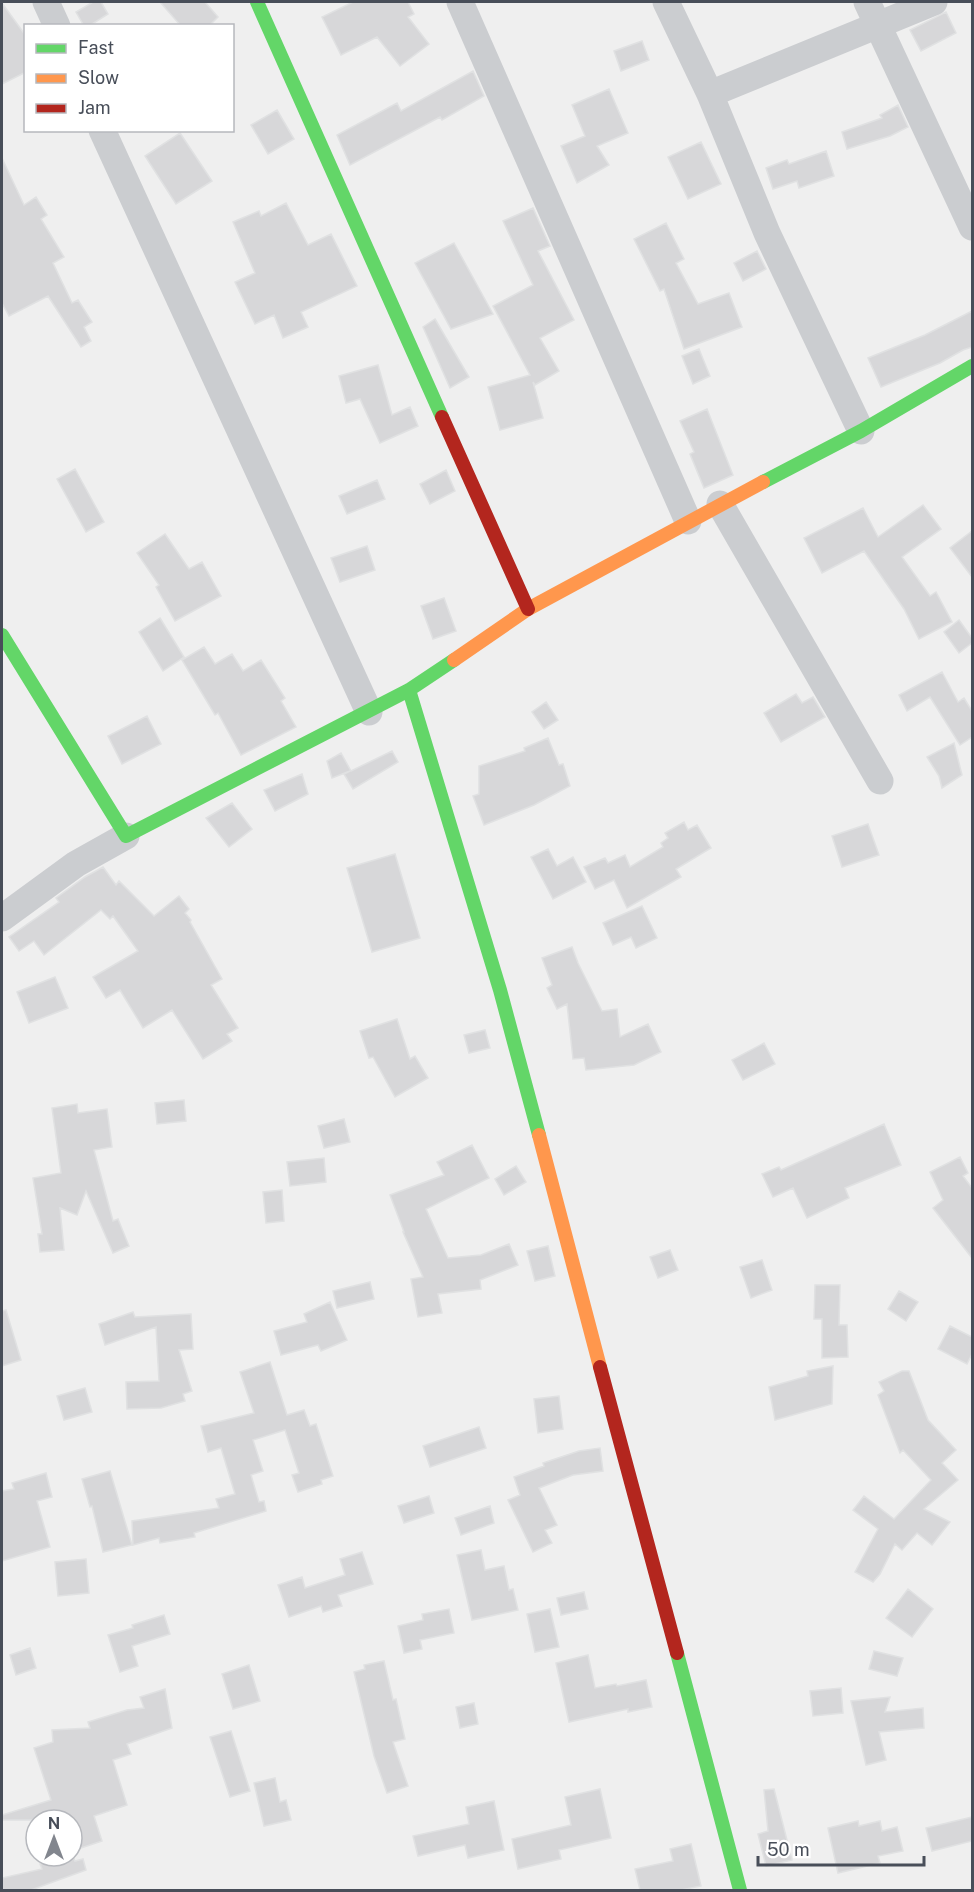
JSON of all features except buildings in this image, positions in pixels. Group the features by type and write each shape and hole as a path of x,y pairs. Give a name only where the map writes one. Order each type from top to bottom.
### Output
{"street":[{"path":"46,2 56,24"},
{"path":"257,2 528,609"},
{"path":"460,2 688,520"},
{"path":"666,2 710,94 766,233 861,431"},
{"path":"710,94 872,13 934,2"},
{"path":"872,13 972,227"},
{"path":"103,132 369,712"},
{"path":"2,918 76,864 409,690 528,609 688,520 861,431 972,366"},
{"path":"720,504 880,781"},
{"path":"2,635 126,836"},
{"path":"409,690 500,990 740,1890"}],"traffic: fast":[{"path":"257,2 442,417"},
{"path":"763,482 861,431 972,366"},
{"path":"2,635 126,836 409,690 454,660"},
{"path":"409,690 500,990 539,1135"},
{"path":"677,1653 740,1890"}],"traffic: slow":[{"path":"454,660 528,609 763,482"},
{"path":"539,1135 600,1367"}],"traffic: jam":[{"path":"442,417 528,609"},
{"path":"600,1367 677,1653"}]}
